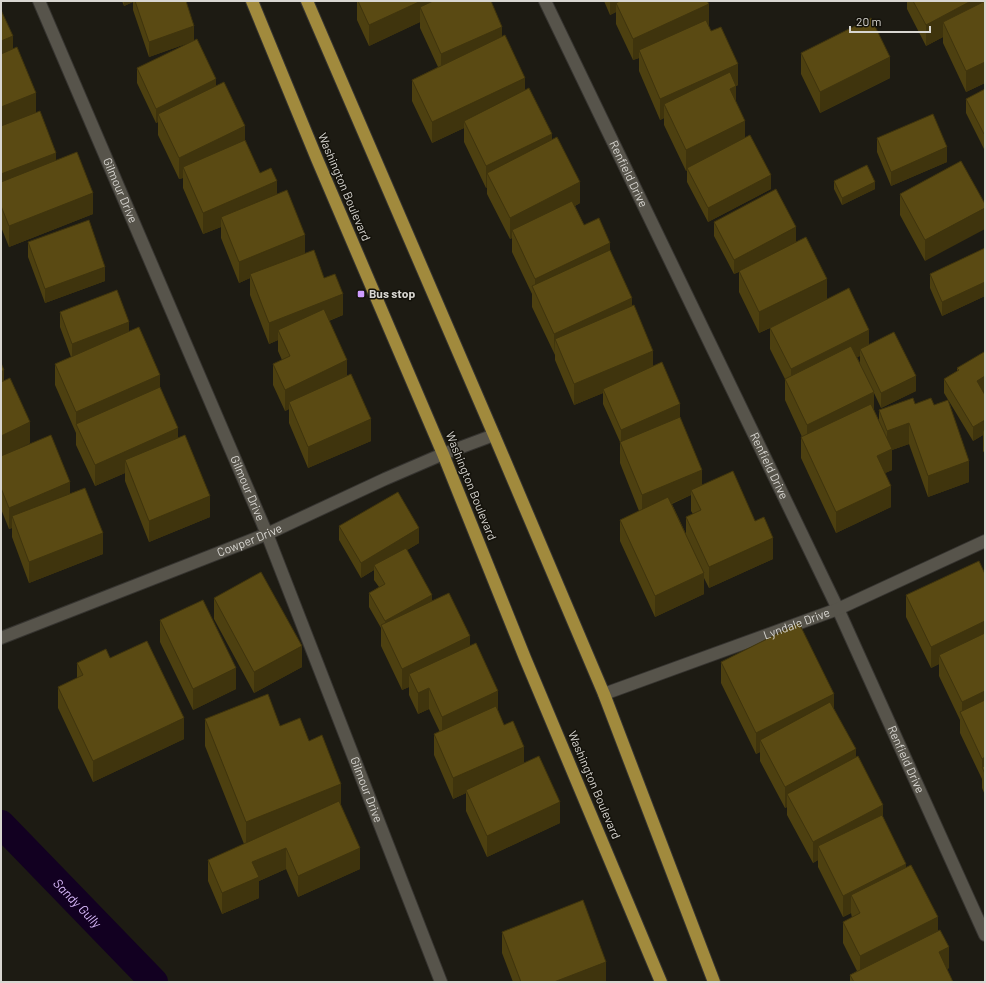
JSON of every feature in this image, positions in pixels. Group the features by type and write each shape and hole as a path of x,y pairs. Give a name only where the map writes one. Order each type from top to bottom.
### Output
{"highway":[{"name":"Washington Boulevard","path":"252,1 317,160 443,454 525,658 661,982"},
{"path":"307,1 604,694 714,982"}],"street":[{"name":"Gilmour Drive","path":"39,1 267,534 441,982"},
{"name":"Renfield Drive","path":"545,1 838,609 985,935"},
{"name":"Cowper Drive","path":"1,638 267,534 385,479 443,454 494,435"},
{"name":"Lyndale Drive","path":"604,694 838,609 985,541"}],"building":[{"path":"135,1 186,1 194,26 149,42"},
{"path":"358,1 421,1 369,25"},
{"path":"433,1 491,1 502,27 441,54 420,7"},
{"path":"620,1 707,1 709,4 633,39 616,3"},
{"path":"913,1 971,1 926,25"},
{"path":"985,1 985,62 966,71 943,22"},
{"path":"1,10 13,36 1,41"},
{"path":"871,18 890,57 820,92 801,53"},
{"path":"706,20 711,31 721,27 738,64 660,99 639,50"},
{"path":"505,35 525,78 432,122 412,80"},
{"path":"197,39 216,79 156,109 137,68"},
{"path":"17,47 36,93 1,107 1,54"},
{"path":"730,72 736,86 730,89 745,121 686,150 664,104"},
{"path":"224,82 245,126 179,158 158,114"},
{"path":"529,88 552,134 486,166 464,121"},
{"path":"985,89 985,134 984,134 966,99"},
{"path":"40,111 56,153 1,174 1,126"},
{"path":"933,114 947,147 891,172 877,138"},
{"path":"750,135 771,175 708,208 687,168"},
{"path":"557,137 580,182 510,218 487,173"},
{"path":"245,140 260,173 271,168 277,181 203,213 183,167"},
{"path":"77,152 93,193 9,226 1,206 1,182"},
{"path":"961,161 985,204 985,208 925,240 900,194"},
{"path":"867,165 875,182 842,198 834,181"},
{"path":"776,189 796,227 734,260 714,222"},
{"path":"287,190 305,235 239,262 221,217"},
{"path":"572,201 584,225 599,218 610,243 535,279 512,230"},
{"path":"89,220 105,267 45,289 28,242"},
{"path":"806,237 827,279 759,312 739,271"},
{"path":"985,248 985,282 942,302 930,274"},
{"path":"314,250 324,278 335,274 343,294 269,323 250,274"},
{"path":"610,250 632,298 554,334 532,286"},
{"path":"849,288 869,330 791,369 770,328"},
{"path":"117,290 129,322 72,344 60,312"},
{"path":"634,305 653,351 574,384 555,339"},
{"path":"324,309 347,360 285,390 273,364 290,356 278,330"},
{"path":"139,327 160,375 76,412 55,364"},
{"path":"894,332 916,376 881,393 860,349"},
{"path":"851,346 874,392 807,425 785,379"},
{"path":"984,352 985,376 977,381 985,395 985,420 973,427 944,379 959,370 957,368"},
{"path":"662,362 680,404 621,430 603,389"},
{"path":"1,363 4,370 1,372"},
{"path":"351,374 371,419 308,447 289,402"},
{"path":"10,378 30,422 1,436 1,382"},
{"path":"160,387 178,428 95,465 76,424"},
{"path":"913,398 915,404 931,398 934,405 948,400 969,461 928,476 909,423 887,431 879,410"},
{"path":"871,404 892,449 877,456 891,486 836,512 801,437"},
{"path":"680,417 702,470 642,495 620,442"},
{"path":"51,435 70,482 9,508 1,488 1,456"},
{"path":"185,435 210,496 149,521 125,460"},
{"path":"733,471 755,521 764,517 773,538 709,567 686,517 701,510 691,490"},
{"path":"85,488 103,533 29,562 12,516"},
{"path":"398,492 419,528 361,563 339,526"},
{"path":"668,497 704,573 655,596 620,520"},
{"path":"406,548 432,595 385,621 369,593 385,584 374,565"},
{"path":"979,561 985,574 985,621 931,647 906,595"},
{"path":"261,572 302,646 254,672 214,598"},
{"path":"449,593 470,636 402,669 381,625"},
{"path":"203,600 236,668 193,689 160,620"},
{"path":"799,623 834,694 756,733 721,662"},
{"path":"985,633 985,691 962,702 939,655"},
{"path":"147,641 184,718 93,761 58,687 83,675 77,663 106,649 110,658"},
{"path":"476,643 498,691 442,717 429,688 418,693 409,674"},
{"path":"268,694 280,726 300,718 309,741 322,735 341,784 246,822 205,719"},
{"path":"985,700 985,757 982,759 960,712"},
{"path":"830,702 856,749 785,787 760,740"},
{"path":"496,706 504,725 513,721 524,747 453,778 434,734"},
{"path":"539,756 560,802 487,836 466,790"},
{"path":"858,756 883,805 813,842 787,794"},
{"path":"985,766 985,774 982,767"},
{"path":"339,801 360,848 298,876 286,848 252,862 259,877 222,893 208,860"},
{"path":"882,815 906,864 843,896 818,846"},
{"path":"911,865 938,917 860,956 843,922 860,913 851,895"},
{"path":"583,900 606,962 554,982 521,982 502,932"},
{"path":"940,930 949,947 939,952 953,982 854,982 850,975"}],"waterway":[{"name":"Sandy Gully","path":"1,824 154,982"}],"place":[{"name":"Bus stop","path":"361,294"}]}
